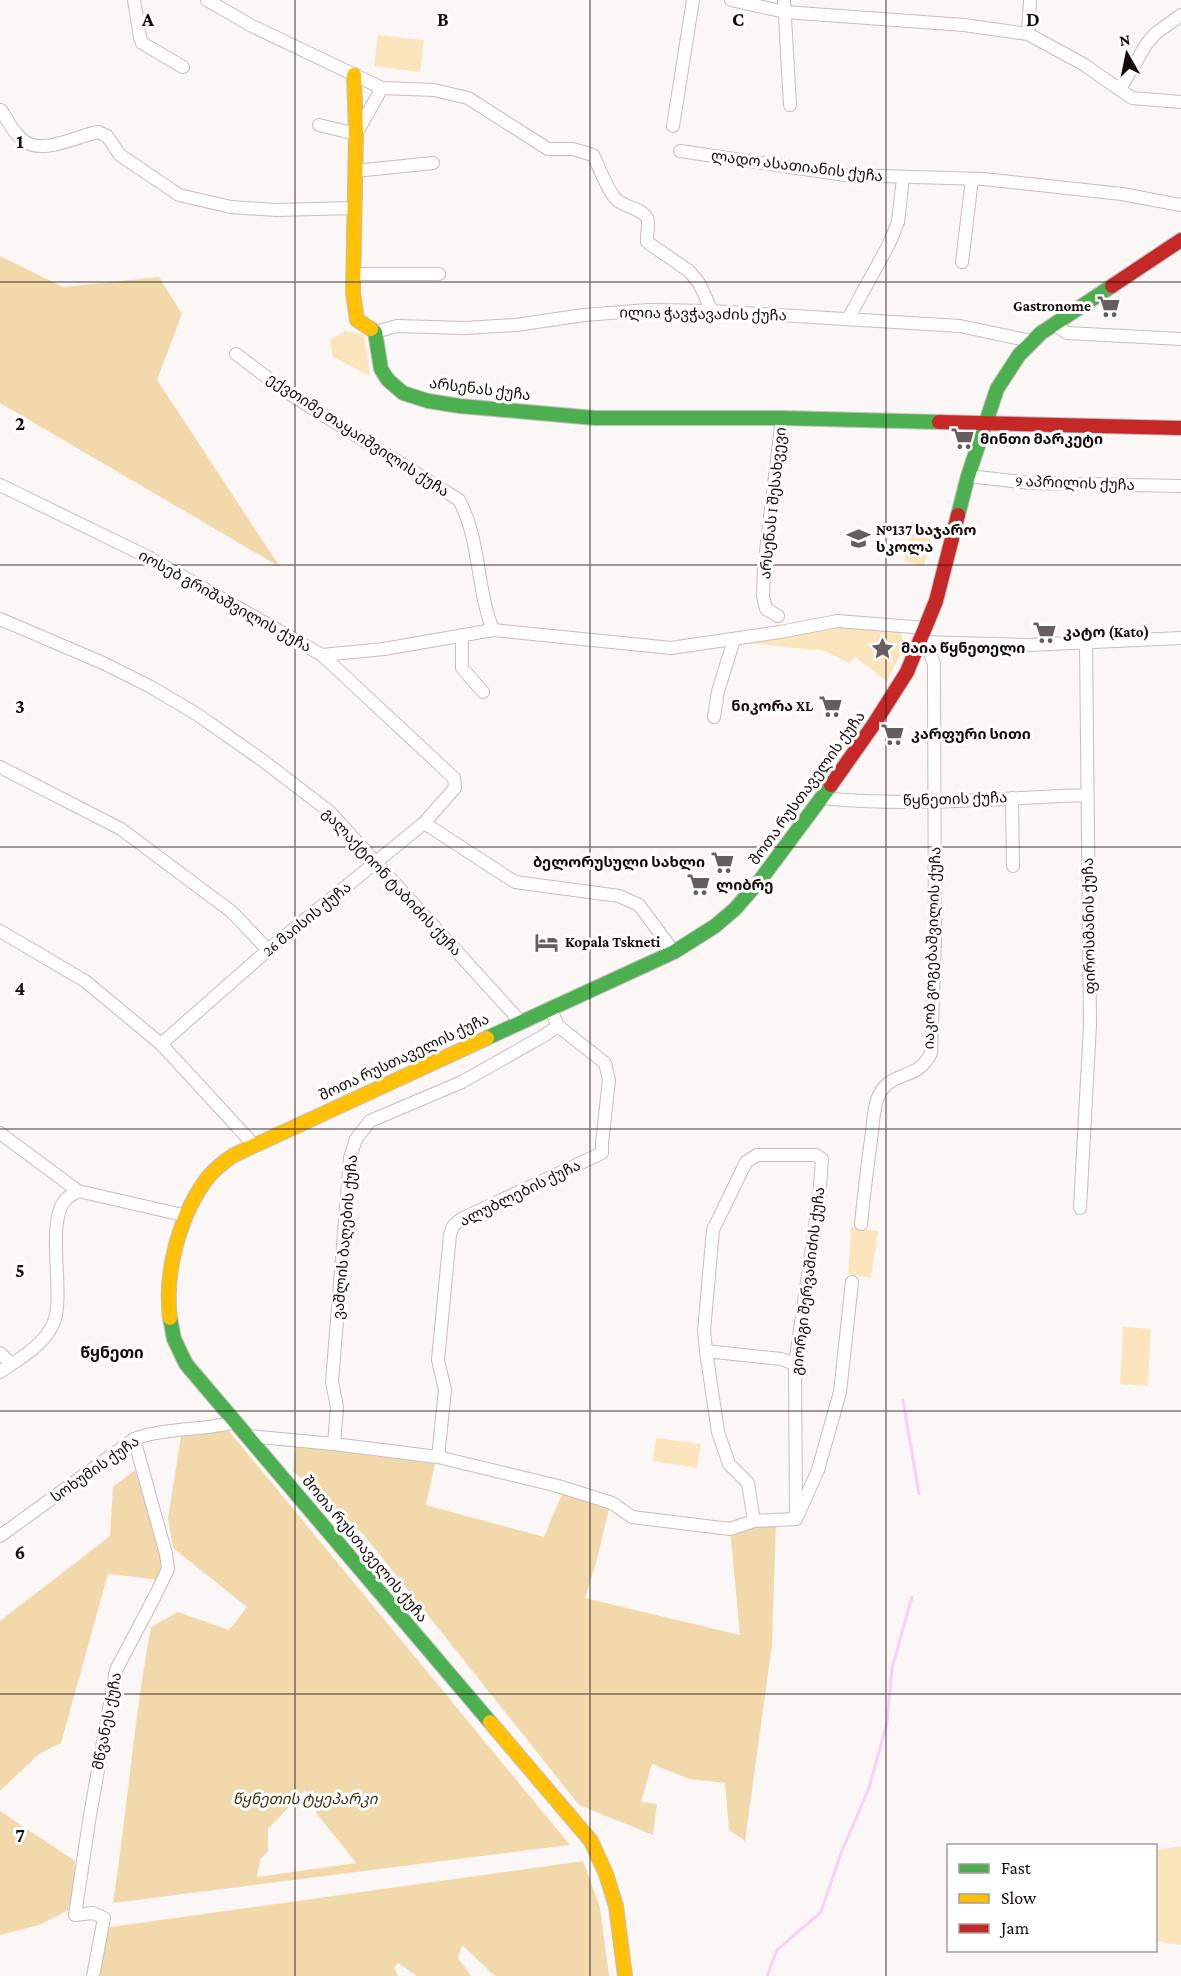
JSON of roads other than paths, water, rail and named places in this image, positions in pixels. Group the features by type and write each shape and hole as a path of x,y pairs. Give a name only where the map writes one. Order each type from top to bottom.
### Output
{"main road":[{"path":"354,75 356,134 353,292 357,320 375,332"},
{"name":"შოთა რუსთაველის ქუჩა","path":"625,1976 620,1924 613,1893 604,1866 591,1841 186,1364 171,1328 170,1301 175,1247 195,1197 211,1174 234,1155 520,1021 674,952 715,926 735,909 787,846 822,798 887,704 923,643 984,423 1007,370 1031,341 1181,240"},
{"name":"არსენას ქუჩა","path":"375,332 381,369 388,380 403,393 429,401 460,406 595,418 782,418 1181,428"}],"street":[{"path":"134,0 142,42 183,67"},
{"path":"207,0 252,26 382,88 434,90 468,98 548,149 573,148 593,155 615,199 625,207 646,216 647,242 689,271 699,283 712,311"},
{"path":"673,126 693,0"},
{"path":"731,0 964,24 1028,34 1083,64 1132,98 1181,102"},
{"path":"1028,34 1030,0"},
{"path":"784,6 790,105"},
{"path":"1120,89 1147,43 1156,33 1181,15"},
{"path":"319,125 356,134 382,88"},
{"path":"1,110 23,141 34,146 44,147 98,132 107,136 120,155 179,195 231,207 276,210 354,208"},
{"name":"ლადო ასათიანის ქუჩა","path":"680,151 845,175 903,178 898,222 889,244 848,319"},
{"path":"355,171 433,163"},
{"path":"903,178 977,179 1122,194 1181,205"},
{"path":"962,262 977,179"},
{"path":"353,274 439,274"},
{"name":"ილია ჭავჭავაძის ქუჩა","path":"375,332 397,326 465,328 516,325 584,315 649,310 712,311 960,326 1031,341"},
{"path":"1054,324 1067,333 1181,339"},
{"name":"ექვთიმე თაყაიშვილის ქუჩა","path":"236,354 285,391 459,500 468,516 475,542 487,614 494,630"},
{"name":"არსენას I შესახვევი","path":"778,616 766,609 763,596 764,568 782,418"},
{"name":"9 აპრილის ქუჩა","path":"969,476 1030,483 1181,486"},
{"name":"იოსებ გრიშაშვილის ქუჩა","path":"0,485 150,558 322,655 386,649 494,630 670,648 734,640 837,621 926,628"},
{"name":"გალაქტიონ ტაბიძის ქუჩა","path":"0,619 103,663 151,687 198,715 330,812 520,1021"},
{"path":"462,635 462,668 483,692"},
{"path":"923,643 1086,643 1181,638"},
{"path":"714,717 718,691 734,640"},
{"name":"იაკობ გოგებაშვილის ქუჩა","path":"861,1224 872,1129 879,1096 889,1083 914,1073 926,1064 931,1053 935,939 934,664 923,643"},
{"name":"ფიროსმანის ქუჩა","path":"1080,1208 1090,1025 1086,643"},
{"name":"26 მაისის ქუჩა","path":"161,1044 268,950 424,823 455,788 454,778 322,655"},
{"path":"0,767 121,829 232,912 268,950"},
{"name":"წყნეთის ქუჩა","path":"822,798 855,801 936,801 1087,795"},
{"path":"1012,798 1013,867"},
{"path":"424,823 514,882 619,896 633,901 639,905 674,952"},
{"path":"0,931 85,981 161,1044 254,1145"},
{"path":"550,1008 558,1026"},
{"name":"ალუბლების ქუჩა","path":"438,1457 445,1390 438,1360 450,1235 453,1226 461,1219 603,1153 602,1143 609,1080 605,1063 558,1026"},
{"name":"ვაშლის ბაღების ქუჩა","path":"334,1444 337,1407 332,1382 350,1158 356,1139 370,1121 462,1082 558,1026"},
{"path":"0,1133 78,1191 187,1216"},
{"name":"გიორგი შერვაშიძის ქუჩა","path":"706,1351 704,1331 713,1230 746,1162 757,1155 816,1155 822,1159 819,1200 795,1365 796,1519"},
{"path":"0,1372 42,1341 54,1322 59,1214 65,1200 78,1191"},
{"path":"248,1436 438,1457 558,1486 612,1503 632,1517 730,1529 754,1521 796,1519 818,1470 840,1392 852,1282"},
{"path":"754,1521 748,1483 729,1464 718,1432 706,1351 781,1359 795,1365"},
{"path":"0,1353 11,1364"},
{"name":"სოხუმის ქუჩა","path":"0,1536 135,1439 152,1432 207,1428 236,1422"},
{"name":"მწვანეს ქუჩა","path":"93,1976 104,1918 93,1913 75,1915 116,1670 168,1569 135,1439"}],"waterway":[{"path":"903,1400 919,1494"},
{"path":"767,1976 777,1950 821,1912 841,1853 869,1788 887,1723 892,1668 912,1597"}],"place":[{"name":"Gastronome","path":"1109,306"},
{"name":"მინთი მარკეტი","path":"962,439"},
{"name":"№137 საჯარო სკოლა","path":"858,539"},
{"name":"კატო (Kato)","path":"1045,632"},
{"name":"მაია წყნეთელი","path":"883,648"},
{"name":"ნიკორა XL","path":"831,706"},
{"name":"კარფური სითი","path":"893,734"},
{"name":"ბელორუსული სახლი","path":"723,862"},
{"name":"ლიბრე","path":"698,885"},
{"name":"Kopala Tskneti","path":"547,942"}],"district":[{"name":"წყნეთი","path":"112,1352"}],"park label":[{"name":"წყნეთის ტყეპარკი","path":"305,1799"}]}
